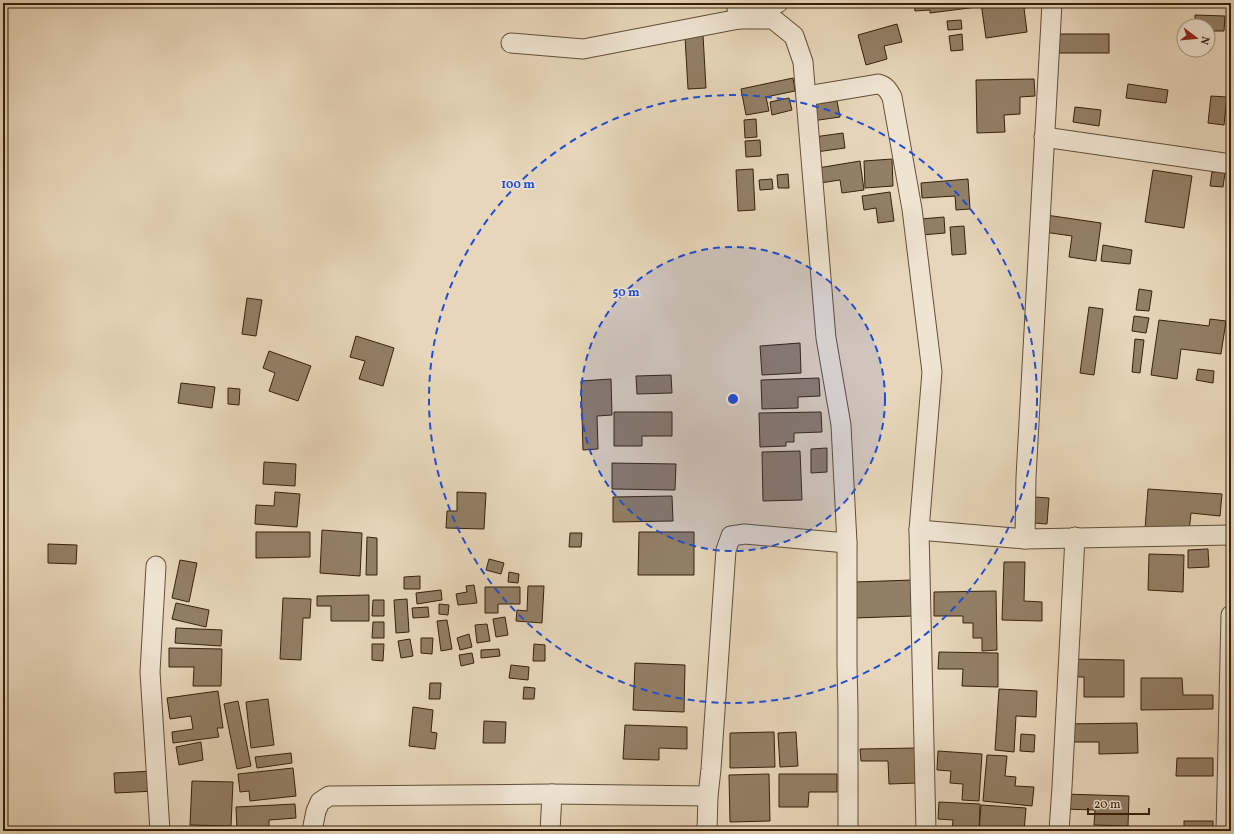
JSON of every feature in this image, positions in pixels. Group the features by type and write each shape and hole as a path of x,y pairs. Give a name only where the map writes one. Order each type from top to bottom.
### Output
{"street":[{"path":"511,43 583,49 738,11 778,3"},
{"path":"1025,539 1026,477 1052,3"},
{"path":"738,11 773,18 794,36 803,62 826,338 841,425 847,543 846,664 848,717 848,831"},
{"path":"806,96 878,84 884,86 892,97 912,209 932,372 919,530 926,831"},
{"path":"1044,137 1231,164"},
{"path":"919,530 1025,539 1231,535"},
{"path":"707,831 708,796 726,550 732,536 752,534 847,543"},
{"path":"1059,831 1075,537"},
{"path":"156,566 150,672 160,831"},
{"path":"1226,831 1231,615"},
{"path":"312,831 316,811 320,802 329,796 552,794 708,796"},
{"path":"550,831 552,794"}],"building":[{"path":"914,3 976,3 977,7 930,13 930,10 915,11"},
{"path":"981,3 1038,3 1039,5 1024,8 1027,32 986,38"},
{"path":"1195,15 1225,16 1224,31 1216,31 1216,18 1195,18"},
{"path":"961,20 962,29 948,30 947,21"},
{"path":"897,24 902,42 884,46 887,59 866,65 858,35"},
{"path":"962,34 963,50 951,51 949,36"},
{"path":"1056,34 1109,34 1109,53 1056,53"},
{"path":"703,35 706,88 688,89 685,37"},
{"path":"793,78 795,91 766,97 769,111 746,115 741,89"},
{"path":"1034,79 1035,96 1020,97 1020,114 1004,115 1005,132 977,133 976,80"},
{"path":"1128,84 1168,90 1166,103 1126,98"},
{"path":"1211,96 1227,97 1224,125 1208,123"},
{"path":"789,98 792,110 772,115 770,102"},
{"path":"837,101 840,117 812,121 810,105"},
{"path":"1075,107 1101,110 1099,126 1073,122"},
{"path":"756,119 757,137 745,138 744,120"},
{"path":"843,133 845,148 816,152 814,137"},
{"path":"760,140 761,156 746,157 745,141"},
{"path":"892,159 893,186 865,188 864,161"},
{"path":"860,161 864,190 842,193 840,180 820,183 818,168"},
{"path":"753,169 755,210 738,211 736,170"},
{"path":"1153,170 1192,176 1184,228 1145,222"},
{"path":"1212,172 1225,173 1223,187 1210,186"},
{"path":"788,174 789,188 778,188 777,175"},
{"path":"772,179 773,189 760,190 759,180"},
{"path":"968,179 970,209 956,210 955,196 922,198 921,183"},
{"path":"890,192 894,221 878,223 876,208 864,210 862,196"},
{"path":"1046,215 1101,223 1096,261 1069,257 1072,236 1044,232"},
{"path":"944,217 945,233 922,235 921,219"},
{"path":"964,226 966,254 952,255 950,227"},
{"path":"1103,245 1132,250 1130,264 1101,261"},
{"path":"1139,289 1152,291 1149,311 1136,310"},
{"path":"247,298 262,300 256,336 242,334"},
{"path":"1089,307 1103,309 1094,375 1080,373"},
{"path":"1134,316 1149,318 1146,333 1132,331"},
{"path":"1210,319 1226,321 1221,354 1181,349 1177,379 1151,375 1159,320 1209,326"},
{"path":"356,336 394,348 383,386 359,379 365,361 350,357"},
{"path":"1135,339 1144,340 1140,373 1132,372"},
{"path":"800,343 801,373 762,375 760,346"},
{"path":"269,351 311,366 298,401 269,391 275,373 263,368"},
{"path":"1198,369 1214,371 1213,383 1196,380"},
{"path":"671,375 672,393 637,394 636,376"},
{"path":"819,378 820,396 798,397 798,408 762,409 761,380"},
{"path":"611,379 612,415 597,416 598,449 583,450 581,381"},
{"path":"181,383 215,387 212,408 178,403"},
{"path":"228,388 240,389 239,405 228,404"},
{"path":"614,412 672,412 672,436 642,436 642,446 614,446"},
{"path":"821,412 822,432 794,433 794,442 786,442 786,446 760,447 759,413"},
{"path":"827,448 827,472 811,473 811,449"},
{"path":"800,451 802,500 763,501 762,452"},
{"path":"264,462 296,464 295,486 263,484"},
{"path":"612,463 676,464 675,490 612,489"},
{"path":"1148,489 1222,494 1220,516 1191,513 1189,532 1145,529"},
{"path":"275,492 300,494 297,527 255,524 256,505 274,506"},
{"path":"457,492 486,493 484,529 446,528 447,511 457,511"},
{"path":"672,496 673,521 613,522 613,497"},
{"path":"1035,497 1049,498 1047,524 1034,523"},
{"path":"322,530 362,533 360,576 320,573"},
{"path":"256,532 310,532 310,557 256,558"},
{"path":"639,532 694,532 694,575 638,575"},
{"path":"570,533 582,533 581,547 569,547"},
{"path":"367,537 377,538 377,575 366,575"},
{"path":"48,544 77,545 76,564 48,563"},
{"path":"1208,549 1209,567 1188,568 1188,550"},
{"path":"1149,554 1184,555 1183,592 1148,590"},
{"path":"489,559 504,563 501,574 486,570"},
{"path":"180,560 197,563 189,602 172,598"},
{"path":"1004,562 1025,562 1024,601 1042,602 1042,621 1002,620"},
{"path":"509,572 519,574 518,583 508,582"},
{"path":"420,576 420,589 404,589 404,577"},
{"path":"912,580 913,616 855,618 855,582"},
{"path":"474,585 477,603 458,605 456,594 467,592 466,586"},
{"path":"528,586 544,586 542,623 516,621 517,610 527,611"},
{"path":"485,587 520,587 520,604 498,604 498,613 485,613"},
{"path":"441,590 442,600 417,604 416,593"},
{"path":"996,591 997,650 982,651 982,638 973,638 973,623 963,623 963,616 934,616 934,592"},
{"path":"369,595 369,621 331,621 331,606 317,606 317,596"},
{"path":"283,598 311,599 310,618 303,618 301,660 280,659"},
{"path":"407,599 409,632 396,633 394,600"},
{"path":"373,600 384,600 384,616 372,616"},
{"path":"176,603 209,610 206,627 172,619"},
{"path":"439,604 449,605 448,615 439,614"},
{"path":"428,607 429,617 413,618 412,608"},
{"path":"505,617 508,635 496,637 493,619"},
{"path":"447,620 452,649 441,651 437,621"},
{"path":"373,622 384,622 384,638 372,638"},
{"path":"487,624 490,641 477,643 475,625"},
{"path":"176,628 222,630 221,646 175,643"},
{"path":"469,634 472,647 460,650 457,638"},
{"path":"421,638 433,638 432,654 421,653"},
{"path":"410,639 413,656 401,658 398,641"},
{"path":"372,644 384,644 383,661 372,660"},
{"path":"534,644 545,645 545,661 533,661"},
{"path":"169,648 222,649 221,686 193,686 194,667 169,667"},
{"path":"499,649 500,656 481,658 481,650"},
{"path":"939,652 998,653 998,687 962,686 963,669 938,669"},
{"path":"472,653 474,663 461,666 459,655"},
{"path":"1071,659 1124,660 1124,697 1084,697 1084,677 1070,677"},
{"path":"635,663 685,665 684,712 633,710"},
{"path":"511,665 529,667 528,680 509,678"},
{"path":"1141,678 1182,678 1183,695 1213,695 1213,709 1141,710"},
{"path":"430,683 441,683 440,699 429,699"},
{"path":"524,687 535,688 534,699 523,699"},
{"path":"999,689 1037,691 1036,717 1016,716 1014,752 995,750"},
{"path":"218,691 223,728 217,728 219,737 173,743 172,732 193,729 191,716 170,719 167,698"},
{"path":"268,699 274,745 251,748 246,702"},
{"path":"238,701 251,766 237,769 224,704"},
{"path":"413,707 433,710 431,732 437,733 435,749 409,746"},
{"path":"484,721 506,722 505,743 483,743"},
{"path":"1137,723 1138,753 1099,754 1099,742 1066,742 1066,724"},
{"path":"625,725 687,727 687,749 659,748 659,760 623,759"},
{"path":"774,732 775,767 730,768 730,733"},
{"path":"796,732 798,766 780,767 778,733"},
{"path":"1021,734 1035,735 1034,752 1020,751"},
{"path":"201,742 203,760 179,765 176,747"},
{"path":"917,748 918,783 889,784 888,761 861,761 860,749"},
{"path":"938,751 982,754 979,801 962,800 963,784 950,783 951,771 937,770"},
{"path":"291,753 292,763 257,768 255,757"},
{"path":"987,755 1007,756 1005,776 1016,777 1015,786 1034,787 1032,806 983,801"},
{"path":"1177,758 1213,758 1213,776 1176,776"},
{"path":"293,768 296,796 250,801 249,791 240,792 238,774"},
{"path":"154,771 155,791 115,793 114,773"},
{"path":"769,774 770,821 730,822 729,775"},
{"path":"779,774 837,774 837,792 809,792 808,807 779,807"},
{"path":"192,781 233,782 231,826 190,825"},
{"path":"1063,794 1129,796 1128,826 1094,825 1095,810 1063,809"},
{"path":"939,802 980,804 979,831 952,831 953,820 938,819"},
{"path":"295,804 296,818 269,820 269,831 237,831 236,807"},
{"path":"981,805 1026,808 1024,831 979,831"},
{"path":"1184,821 1213,821 1213,831 1184,831"}]}
